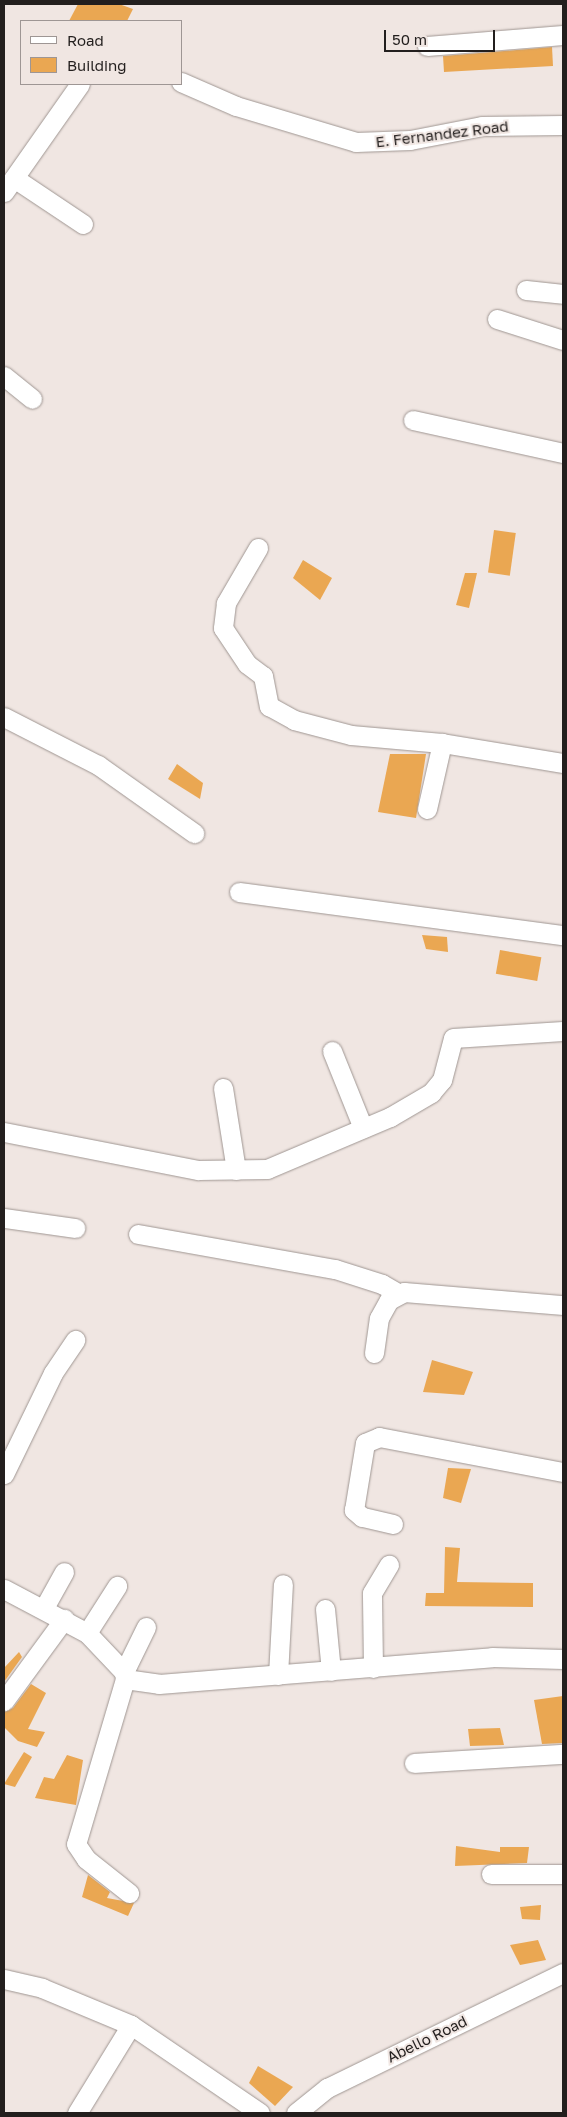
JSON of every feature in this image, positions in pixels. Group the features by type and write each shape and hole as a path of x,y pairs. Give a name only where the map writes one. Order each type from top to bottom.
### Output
{"street":[{"path":"427,46 563,35"},
{"name":"E. Fernandez Road","path":"182,82 236,106 356,142 410,140 482,126 563,125"},
{"path":"79,85 9,185 83,224"},
{"path":"526,290 563,294"},
{"path":"497,319 563,340"},
{"path":"4,376 32,399"},
{"path":"413,420 563,453"},
{"path":"258,548 226,603 223,628 247,664 263,676 269,706 294,720 351,735 442,743 563,763"},
{"path":"4,718 98,765 194,833"},
{"path":"427,809 442,743"},
{"path":"239,892 563,935"},
{"path":"4,1132 198,1170 277,1167 390,1117 438,1088 453,1038 563,1032"},
{"path":"332,1051 363,1128"},
{"path":"224,1088 236,1170"},
{"path":"4,1218 75,1228"},
{"path":"138,1234 334,1269 382,1284 399,1294 563,1305"},
{"path":"374,1352 379,1318 399,1294"},
{"path":"4,1474 53,1373 75,1340"},
{"path":"393,1524 362,1517 354,1510 365,1443 379,1437 563,1472"},
{"path":"373,1668 372,1593 389,1565"},
{"path":"44,1608 64,1572"},
{"path":"278,1675 283,1584"},
{"path":"87,1633 117,1586"},
{"path":"4,1589 44,1608 87,1633 124,1676 183,1684 492,1657 563,1659"},
{"path":"325,1609 331,1671"},
{"path":"4,1701 64,1619"},
{"path":"129,1893 86,1859 76,1844 124,1676 146,1627"},
{"path":"414,1762 563,1754"},
{"path":"492,1874 563,1874"},
{"name":"Abello Road","path":"296,2113 327,2088 563,1973"},
{"path":"4,1979 42,1988 131,2025 220,2081 260,2113"},
{"path":"77,2113 131,2025"}],"building":[{"path":"78,4 119,4 133,9 128,20 70,20"},
{"path":"552,47 553,66 444,72 443,56"},
{"path":"494,530 516,533 510,576 488,573"},
{"path":"303,560 332,578 320,600 293,578"},
{"path":"465,573 477,573 469,608 456,605"},
{"path":"390,754 426,754 416,818 378,812"},
{"path":"177,764 203,783 200,799 168,779"},
{"path":"422,935 447,937 448,952 426,949"},
{"path":"500,950 541,957 537,981 496,974"},
{"path":"432,1360 473,1372 464,1395 423,1392"},
{"path":"448,1468 471,1469 461,1503 443,1498"},
{"path":"445,1547 460,1548 457,1582 533,1583 533,1607 425,1606 426,1593 444,1593"},
{"path":"19,1652 22,1657 4,1682 4,1668"},
{"path":"31,1684 46,1693 28,1729 45,1732 37,1747 18,1741 4,1727 4,1712 13,1708"},
{"path":"563,1696 563,1743 542,1744 534,1700"},
{"path":"500,1728 504,1745 470,1746 468,1729"},
{"path":"24,1752 32,1757 15,1787 4,1784"},
{"path":"67,1755 83,1760 76,1805 35,1798 44,1777 54,1779"},
{"path":"456,1846 500,1852 500,1847 529,1847 527,1863 455,1866"},
{"path":"88,1875 110,1892 107,1898 134,1903 128,1916 82,1897"},
{"path":"541,1905 540,1920 522,1919 520,1907"},
{"path":"538,1940 546,1960 520,1965 510,1945"},
{"path":"258,2066 293,2087 275,2106 249,2083"}]}
